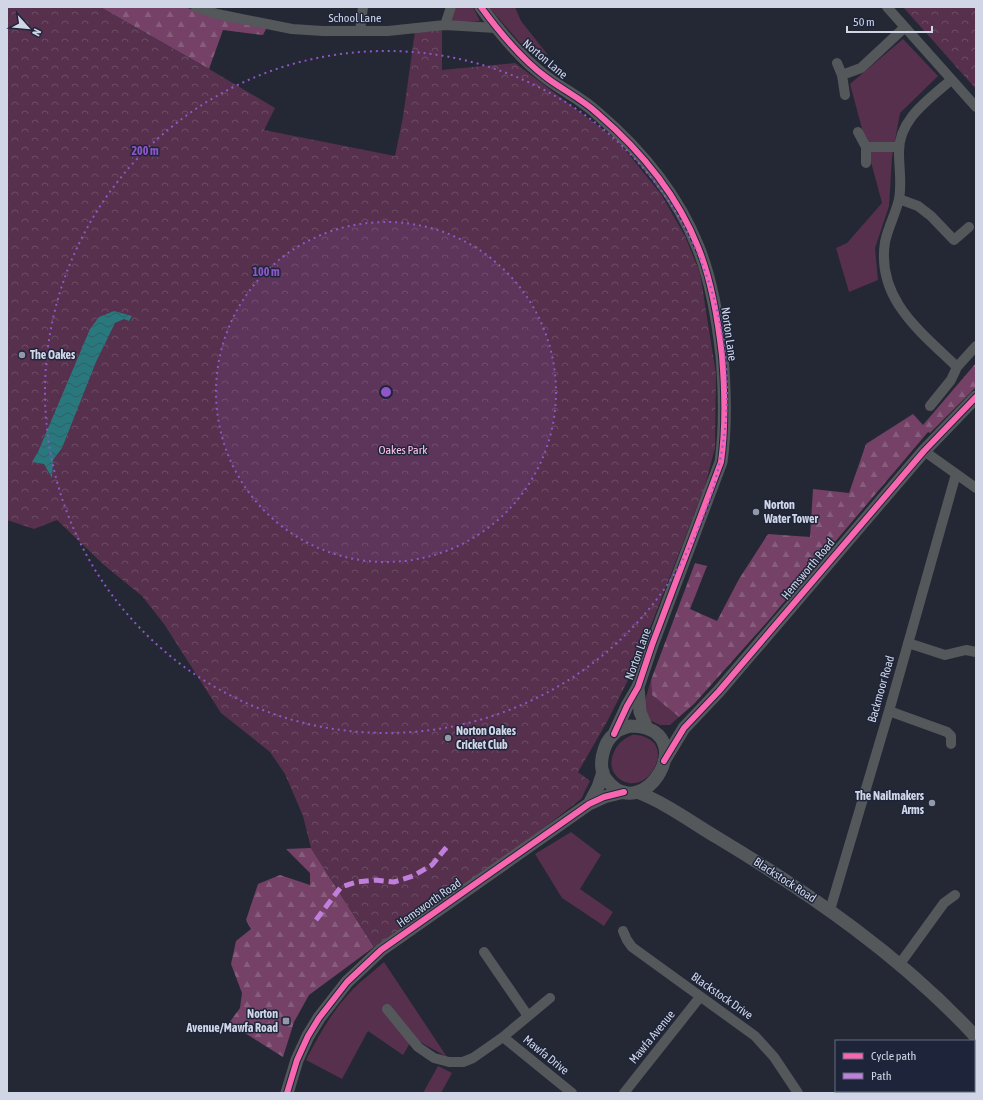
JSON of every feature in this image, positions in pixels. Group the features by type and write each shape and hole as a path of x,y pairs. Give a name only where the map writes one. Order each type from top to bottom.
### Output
{"street":[{"name":"School Lane","path":"196,7 292,29 388,31 445,25 496,28"},
{"path":"360,31 363,7"},
{"path":"445,25 451,7"},
{"name":"Norton Lane","path":"481,7 496,28 527,62 595,111 647,162 665,187 684,219 698,247 709,282 719,333 724,378 725,417 721,462 652,645 638,687 614,734"},
{"path":"886,7 976,107"},
{"path":"842,75 861,68 904,28"},
{"path":"837,63 842,75 845,95"},
{"path":"951,80 921,106 906,124 900,138 901,175 899,199 885,242 884,261 887,281 892,295 908,319 957,367"},
{"path":"858,132 866,146 866,163"},
{"path":"866,146 900,147"},
{"path":"899,199 918,206 931,216 954,240 969,227"},
{"path":"930,406 950,380 957,367 976,346"},
{"name":"Hemsworth Road","path":"664,761 684,728 728,680 924,451 976,397"},
{"path":"924,451 976,488"},
{"name":"Backmoor Road","path":"830,910 889,711 956,474"},
{"path":"908,643 945,655 966,650 976,652"},
{"name":"Norton Lane","path":"638,687 640,712 651,730"},
{"path":"889,711 947,732 951,736 951,744"},
{"path":"659,776 648,787 630,792 614,787 603,772 602,760 607,744 614,734 623,728 630,726 672,732 684,728"},
{"path":"651,730 664,742 664,761 659,776 659,792 664,804"},
{"name":"Hemsworth Road","path":"588,804 598,787 603,772"},
{"name":"Hemsworth Road","path":"287,1093 297,1060 319,1018 347,982 381,950 588,804 604,797 630,792"},
{"name":"Blackstock Road","path":"630,792 664,804 830,910 899,964 939,1000 976,1037"},
{"path":"899,964 944,903 955,895"},
{"name":"Blackstock Drive","path":"623,931 626,940 632,947 755,1036 774,1057 798,1093"},
{"path":"484,952 528,1016"},
{"name":"Mawfa Avenue","path":"624,1093 700,997"},
{"path":"387,1009 418,1048 434,1058 449,1062 463,1062 473,1058 503,1037 550,998"},
{"name":"Mawfa Drive","path":"503,1037 572,1093"}],"green space":[{"name":"Oakes Park","path":"7,7 100,7 275,108 264,130 395,156 403,117 415,31 442,30 442,70 515,63 617,140 661,194 685,236 700,273 716,374 715,448 705,486 636,664 608,720 578,772 590,781 581,799 527,841 374,947 311,848 303,816 285,774 270,752 221,713 164,624 142,596 104,565 57,520 34,529 7,520"},
{"path":"100,7 183,7 267,27 263,35 223,30 209,69"},
{"path":"456,7 473,7 480,21 451,22"},
{"path":"489,7 515,7 521,21 548,55 520,43"},
{"path":"903,7 976,7 976,89"},
{"path":"903,39 938,76 900,113 892,157 889,206 875,248 878,280 849,292 836,248 847,243 882,203 850,84"},
{"path":"976,363 976,387 930,433 928,432 768,621 694,704 679,717 652,695 651,680 695,563 707,566 690,609 717,621 739,579 768,534 810,537 813,489 849,493 866,444 913,414 923,425"},
{"path":"651,680 652,695 679,717 670,725 660,725 647,719 644,704"},
{"path":"632,735 642,736 652,741 656,746 658,756 653,770 646,778 638,782 630,783 622,780 616,775 612,768 612,758 619,744"},
{"path":"571,832 601,855 580,889 613,912 604,926 562,898 535,854"},
{"path":"311,848 374,947 309,995 294,1022 283,1057 229,1023 240,1008 242,993 231,964 236,941 251,929 246,920 258,884 280,875 310,885 310,873 286,849"},
{"path":"384,962 447,1057 413,1038 403,1055 368,1031 342,1079 306,1060 321,1032 339,1005 357,985"},
{"path":"438,1066 452,1073 441,1093 423,1093"}],"water":[{"path":"114,311 132,316 129,321 124,319 115,323 96,362 62,448 53,460 52,478 44,464 32,462 38,452 90,329 99,317"}],"marked path":[{"path":"316,920 341,887 357,882 375,880 394,882 413,876 432,865 449,844"}],"cycle path":[{"path":"481,7 503,36 528,63 537,71 585,103 613,127 642,157 668,191 679,209 698,247 711,287 722,356 724,435 721,462 652,645 638,687 614,734"},
{"path":"664,761 684,728 719,691 924,451 976,397"},
{"path":"287,1093 297,1060 308,1036 319,1018 347,982 381,950 589,804 604,797 624,792"}],"place":[{"name":"The Oakes","path":"22,355"},
{"name":"Norton Water Tower","path":"756,512"},
{"name":"Norton Oakes Cricket Club","path":"448,738"},
{"name":"The Nailmakers Arms","path":"932,803"},
{"name":"Norton Avenue/Mawfa Road","path":"286,1021"}]}
